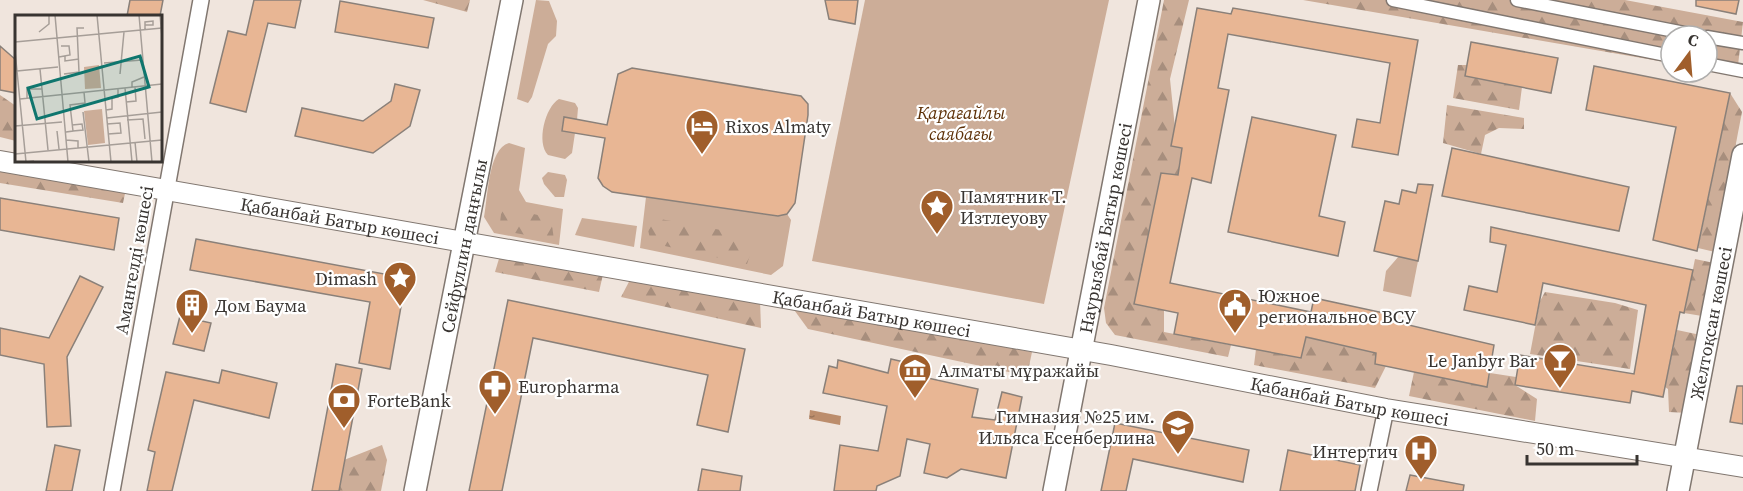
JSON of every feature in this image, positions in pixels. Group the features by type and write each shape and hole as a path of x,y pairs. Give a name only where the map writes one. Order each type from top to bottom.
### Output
{"main road":[{"name":"Сейфуллин даңғылы","path":"415,491 512,0"},
{"name":"Наурызбай Батыр көшесі","path":"1054,491 1149,0"},
{"name":"Желтоқсан көшесі","path":"1678,491 1743,155"}],"street":[{"name":"Амангелді көшесі","path":"112,491 201,0"},
{"path":"1393,0 1659,54"},
{"path":"1517,0 1659,28"},
{"path":"1719,39 1743,43"},
{"path":"1719,66 1743,71"},
{"name":"Қабанбай Батыр көшесі","path":"0,161 463,240 1080,351 1386,410 1743,467"},
{"path":"1369,491 1386,410"}],"green space":[{"path":"423,0 470,0 467,12"},
{"path":"536,0 549,1 557,21 556,36 548,44 532,97 528,103 517,99"},
{"name":"Қарағайлы саябағы","path":"865,0 1109,0 1044,304 812,261"},
{"path":"1164,0 1189,0 1170,79 1175,128 1171,146 1182,148 1178,175 1161,173 1134,304 1164,310 1164,332 1231,345 1228,357 1115,335 1106,323 1104,308"},
{"path":"1303,0 1625,0 1743,22 1737,74 1719,71 1719,24 1659,24 1659,61"},
{"path":"1458,65 1467,65 1465,76 1522,87 1519,110 1453,98"},
{"path":"1730,93 1742,112 1715,252 1698,248"},
{"path":"0,95 15,105 15,141 0,137"},
{"path":"559,99 575,103 578,108 577,120 564,117 562,130 575,133 572,153 565,159 548,155 543,142 546,117"},
{"path":"1447,105 1524,118 1524,129 1499,128 1485,135 1481,154 1443,143"},
{"path":"509,143 525,148 519,190 526,202 563,209 559,245 494,233 484,217 493,164 502,147"},
{"path":"0,169 126,189 123,203 0,183"},
{"path":"548,172 565,175 567,180 564,197 555,197 544,184 542,178"},
{"path":"646,197 778,216 787,214 791,220 783,266 771,275 640,248"},
{"path":"502,207 551,218 554,240 499,230"},
{"path":"649,217 721,230 751,252 747,264 651,243 646,221"},
{"path":"582,218 637,226 634,247 575,235"},
{"path":"501,252 604,270 599,292 495,272"},
{"path":"1399,256 1418,261 1411,297 1383,291 1386,271"},
{"path":"1695,259 1714,263 1702,316 1684,313"},
{"path":"632,276 760,300 761,328 621,297"},
{"path":"1545,292 1615,303 1638,310 1630,369 1530,354 1540,301"},
{"path":"792,307 1032,352 1027,376 808,329"},
{"path":"1677,330 1696,334 1688,413 1669,412 1668,389 1665,387"},
{"path":"1306,337 1376,353 1375,364 1386,366 1375,388 1254,365 1256,349"},
{"path":"1414,372 1487,387 1490,373 1516,377 1515,385 1537,399 1535,421 1409,396"},
{"path":"382,445 387,460 381,491 339,491 344,460"}],"water":[{"path":"810,410 841,416 840,425 809,419"}],"building":[{"path":"130,0 163,0 160,15 127,15"},
{"path":"254,0 301,0 295,28 268,23 246,112 210,103 228,31 246,35"},
{"path":"825,0 858,0 855,24 829,19"},
{"path":"1696,0 1739,0 1736,14 1696,6"},
{"path":"340,1 434,18 428,48 335,32"},
{"path":"1197,8 1231,14 1233,8 1418,40 1398,155 1352,147 1357,119 1380,123 1390,63 1228,34 1218,88 1229,90 1211,183 1192,178 1170,283 1311,312 1314,298 1384,313 1383,319 1494,345 1487,387 1375,364 1376,353 1306,337 1301,358 1174,334 1178,313 1134,304 1161,173 1178,175 1182,148 1171,146"},
{"path":"1471,42 1558,58 1551,93 1465,76"},
{"path":"0,46 15,59 15,93 0,90"},
{"path":"1594,66 1659,79 1659,84 1685,84 1730,93 1697,251 1653,240 1676,127 1586,110"},
{"name":"Rixos Almaty","path":"632,68 801,96 808,104 808,115 795,203 787,214 778,216 612,192 603,186 598,178 605,138 562,131 564,117 607,125 618,74"},
{"path":"395,84 420,90 410,126 373,153 295,136 302,108 363,121 391,101"},
{"path":"1252,117 1336,135 1319,216 1345,222 1338,256 1228,232"},
{"path":"1452,148 1629,187 1619,231 1442,196"},
{"path":"1418,184 1433,185 1418,261 1374,251 1385,201 1399,204 1402,190 1416,193"},
{"path":"0,198 119,218 114,250 0,230"},
{"path":"1491,227 1693,270 1684,313 1680,312 1663,397 1632,391 1630,403 1515,385 1520,355 1634,374 1646,305 1543,283 1535,325 1464,310 1469,286 1497,292 1506,245 1490,242"},
{"path":"196,239 406,278 390,369 359,363 370,302 190,270"},
{"path":"80,276 103,287 67,357 71,426 47,427 44,364 0,355 0,328 49,338"},
{"path":"508,300 745,349 728,432 697,425 708,375 533,338 502,491 469,491"},
{"name":"Дом Баума","path":"180,316 211,323 204,351 173,344"},
{"path":"891,359 926,367 923,377 978,389 972,417 995,420 1002,392 1022,397 1006,478 961,469 947,478 924,473 930,444 907,439 900,476 877,486 876,491 834,491 840,445 878,451 887,406 823,393 829,366 837,368 838,360 888,373"},
{"path":"336,364 362,369 339,491 312,491"},
{"path":"222,370 277,383 269,418 194,400 172,491 147,491 155,452 148,450 166,372 219,383"},
{"path":"1737,386 1743,386 1743,424 1730,422"},
{"name":"Гимназия №25 им. Ильяса Есенберлина","path":"1115,423 1249,450 1243,482 1133,459 1126,491 1101,491"},
{"path":"55,445 80,450 72,491 46,491"},
{"path":"1288,450 1360,465 1355,491 1280,491"},
{"path":"702,469 742,476 740,491 698,491"},
{"path":"1410,475 1464,485 1463,491 1406,491"}],"place":[{"name":"Rixos Almaty","path":"702,155"},
{"name":"Памятник Т. Изтлеуову","path":"937,235"},
{"name":"Dimash","path":"400,307"},
{"name":"Дом Баума","path":"192,334"},
{"name":"Южное региональное ВСУ","path":"1235,334"},
{"name":"Le Janbyr Bar","path":"1560,389"},
{"name":"Алматы мұражайы","path":"915,399"},
{"name":"Europharma","path":"495,415"},
{"name":"ForteBank","path":"344,429"},
{"name":"Гимназия №25 им. Ильяса Есенберлина","path":"1178,455"},
{"name":"Интертич","path":"1421,480"}]}
